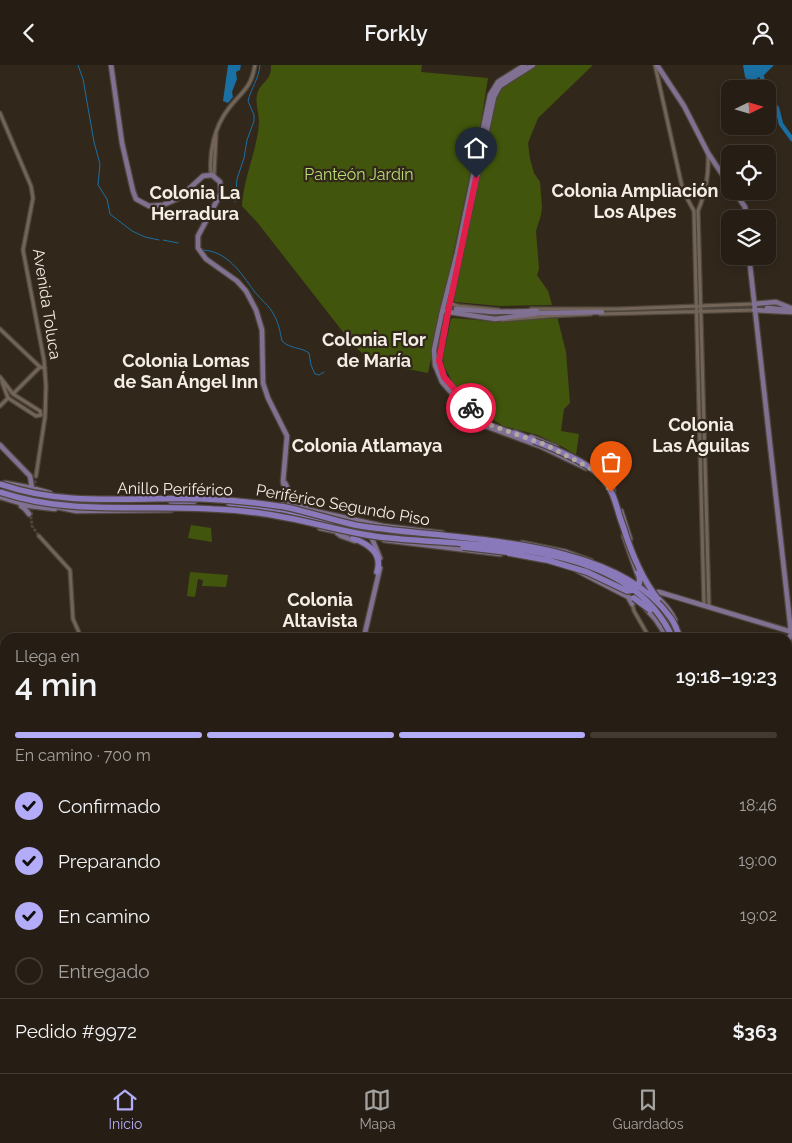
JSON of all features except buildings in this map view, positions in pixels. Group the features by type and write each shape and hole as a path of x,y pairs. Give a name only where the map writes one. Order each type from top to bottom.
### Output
{"highway":[{"path":"515,433 566,455 599,474 609,487 622,526 643,576 670,617"},
{"name":"Anillo Periférico","path":"0,483 38,501 74,506 205,506 284,513 354,531 485,550 532,554 568,563 584,572"},
{"name":"Periférico Segundo Piso","path":"0,483 39,495 68,499 205,499 286,507 355,525 534,547 575,557 618,575 649,595 670,617 680,633"},
{"name":"Anillo Periférico","path":"0,493 25,494"},
{"name":"Periférico Segundo Piso","path":"0,493 58,506 113,509 223,510 288,518 380,537 535,552 574,561 590,567 630,588 654,609 669,633"},
{"path":"139,497 156,501"},
{"name":"Anillo Periférico","path":"38,501 226,502 285,511 354,527 538,550 567,559 633,589 650,599 670,624 671,633"},
{"path":"155,511 171,506"},
{"path":"407,542 531,556 584,572 627,591 636,588 640,577 627,546 622,526"},
{"path":"415,533 425,531"},
{"path":"357,536 374,551 378,560 377,571"},
{"path":"562,551 567,559"},
{"path":"532,554 536,559"},
{"path":"584,572 649,608 669,633"}],"main road":[{"path":"110,65 116,114 136,199 149,206 163,205 179,198 200,178 210,175 220,182 221,191 198,236 198,248 206,259 238,281 246,291 256,310 262,330 263,383 268,398 287,436 283,477 291,506"},
{"path":"436,368 436,355 448,312 490,95 498,83 525,65"},
{"path":"533,65 500,86 494,97 456,268 446,295 434,350 434,362 447,388 469,413 485,426 598,470 610,484 638,562 645,591"},
{"path":"656,65 687,111 708,153 721,172"},
{"path":"645,591 662,593 791,632 751,265"},
{"path":"448,312 446,307 450,282"},
{"path":"754,307 776,303 792,309"},
{"path":"754,307 792,309"},
{"path":"767,307 792,309"},
{"path":"448,312 457,309 493,312 602,311 540,313 494,319 475,316 451,316 445,320 439,361 444,377 475,413 485,421 496,427 538,439 594,472 606,485 645,591"},
{"path":"457,309 475,316"},
{"path":"0,445 30,476 32,488 30,506"},
{"path":"283,477 290,493 307,509"},
{"path":"11,501 24,503 28,497 25,494 32,488"},
{"path":"32,488 67,497 206,497 279,504 374,526 537,545 577,555 608,567 657,599 672,615 680,633"},
{"path":"0,493 24,507 29,514"},
{"path":"279,504 284,499 286,493"},
{"path":"11,501 30,506 76,511 221,511 298,520 357,536 410,544 485,550 536,559 584,572 627,595 648,608 668,633"},
{"path":"38,501 76,511"},
{"path":"337,532 341,536 368,549 375,558 377,579"},
{"path":"365,633 381,562 375,538"},
{"path":"657,599 662,593"}],"street":[{"path":"210,175 216,133 229,107 250,85 255,65"},
{"path":"656,65 683,191 696,211"},
{"name":"Avenida Toluca","path":"0,113 31,186 33,198 23,250 45,368 46,386 44,424 36,477"},
{"path":"706,606 696,211 708,179 708,153"},
{"path":"450,301 457,309"},
{"path":"494,319 754,307"},
{"path":"518,311 698,309"},
{"path":"0,329 40,367 45,368"},
{"path":"13,393 40,367"},
{"path":"0,377 13,393 40,411 41,415 36,416 8,398 0,377"},
{"path":"0,406 8,398"},
{"path":"39,536 70,570 72,615 79,633"},
{"path":"634,600 634,611 647,633"}],"green space":[{"name":"Panteón Jardín","path":"271,65 422,65 421,72 488,78 481,122 428,373 381,364 369,359 354,346 257,222 242,206 245,185 258,132 257,95 270,75"},
{"path":"535,65 593,65 538,118 528,143 534,173 540,182 542,207 536,231 539,269 537,275 548,291 552,305 500,306 455,302 497,95 510,82 526,73"},
{"path":"557,316 566,352 570,403 564,409 561,431 579,434 576,455 538,435 503,426 475,408 454,385 444,366 443,358 451,319 453,318 500,322"},
{"path":"191,525 211,528 212,542 188,538"},
{"path":"190,572 228,575 226,587 202,586 203,580 198,579 195,597 187,596"}],"water":[{"path":"228,65 241,65 240,70 236,72 237,79 232,92 233,97 228,103 223,101"},
{"path":"743,65 774,65 762,77 748,80 745,77"}],"waterway":[{"path":"78,65 83,79 94,142 100,164 98,185 107,199 110,214 132,231 145,237 159,240"},
{"path":"235,202 237,179 254,121 254,115 248,101 260,65"},
{"path":"754,65 762,80"},
{"path":"776,107 781,124 792,139"},
{"path":"163,240 178,243"},
{"path":"201,250 210,251 226,258 272,311 276,318 282,341 309,353 315,374 319,375 324,372"}],"tunnel":[{"path":"602,312 767,308"},
{"path":"443,319 449,311 456,309"},
{"path":"36,476 31,518 32,526 39,536"}],"way so far":[{"path":"471,408 490,425 544,444 592,469 604,480 611,492"}],"district":[{"name":"Colonia Ampliación Los Alpes","path":"635,200"},
{"name":"Colonia La Herradura","path":"195,202"},
{"name":"Colonia Flor de María","path":"374,350"},
{"name":"Colonia Lomas de San Ángel Inn","path":"186,370"},
{"name":"Colonia Las Águilas","path":"701,434"},
{"name":"Colonia Atlamaya","path":"367,445"},
{"name":"Colonia Altavista","path":"320,610"}],"route":[{"path":"471,408 444,377 439,361 476,178"}]}
